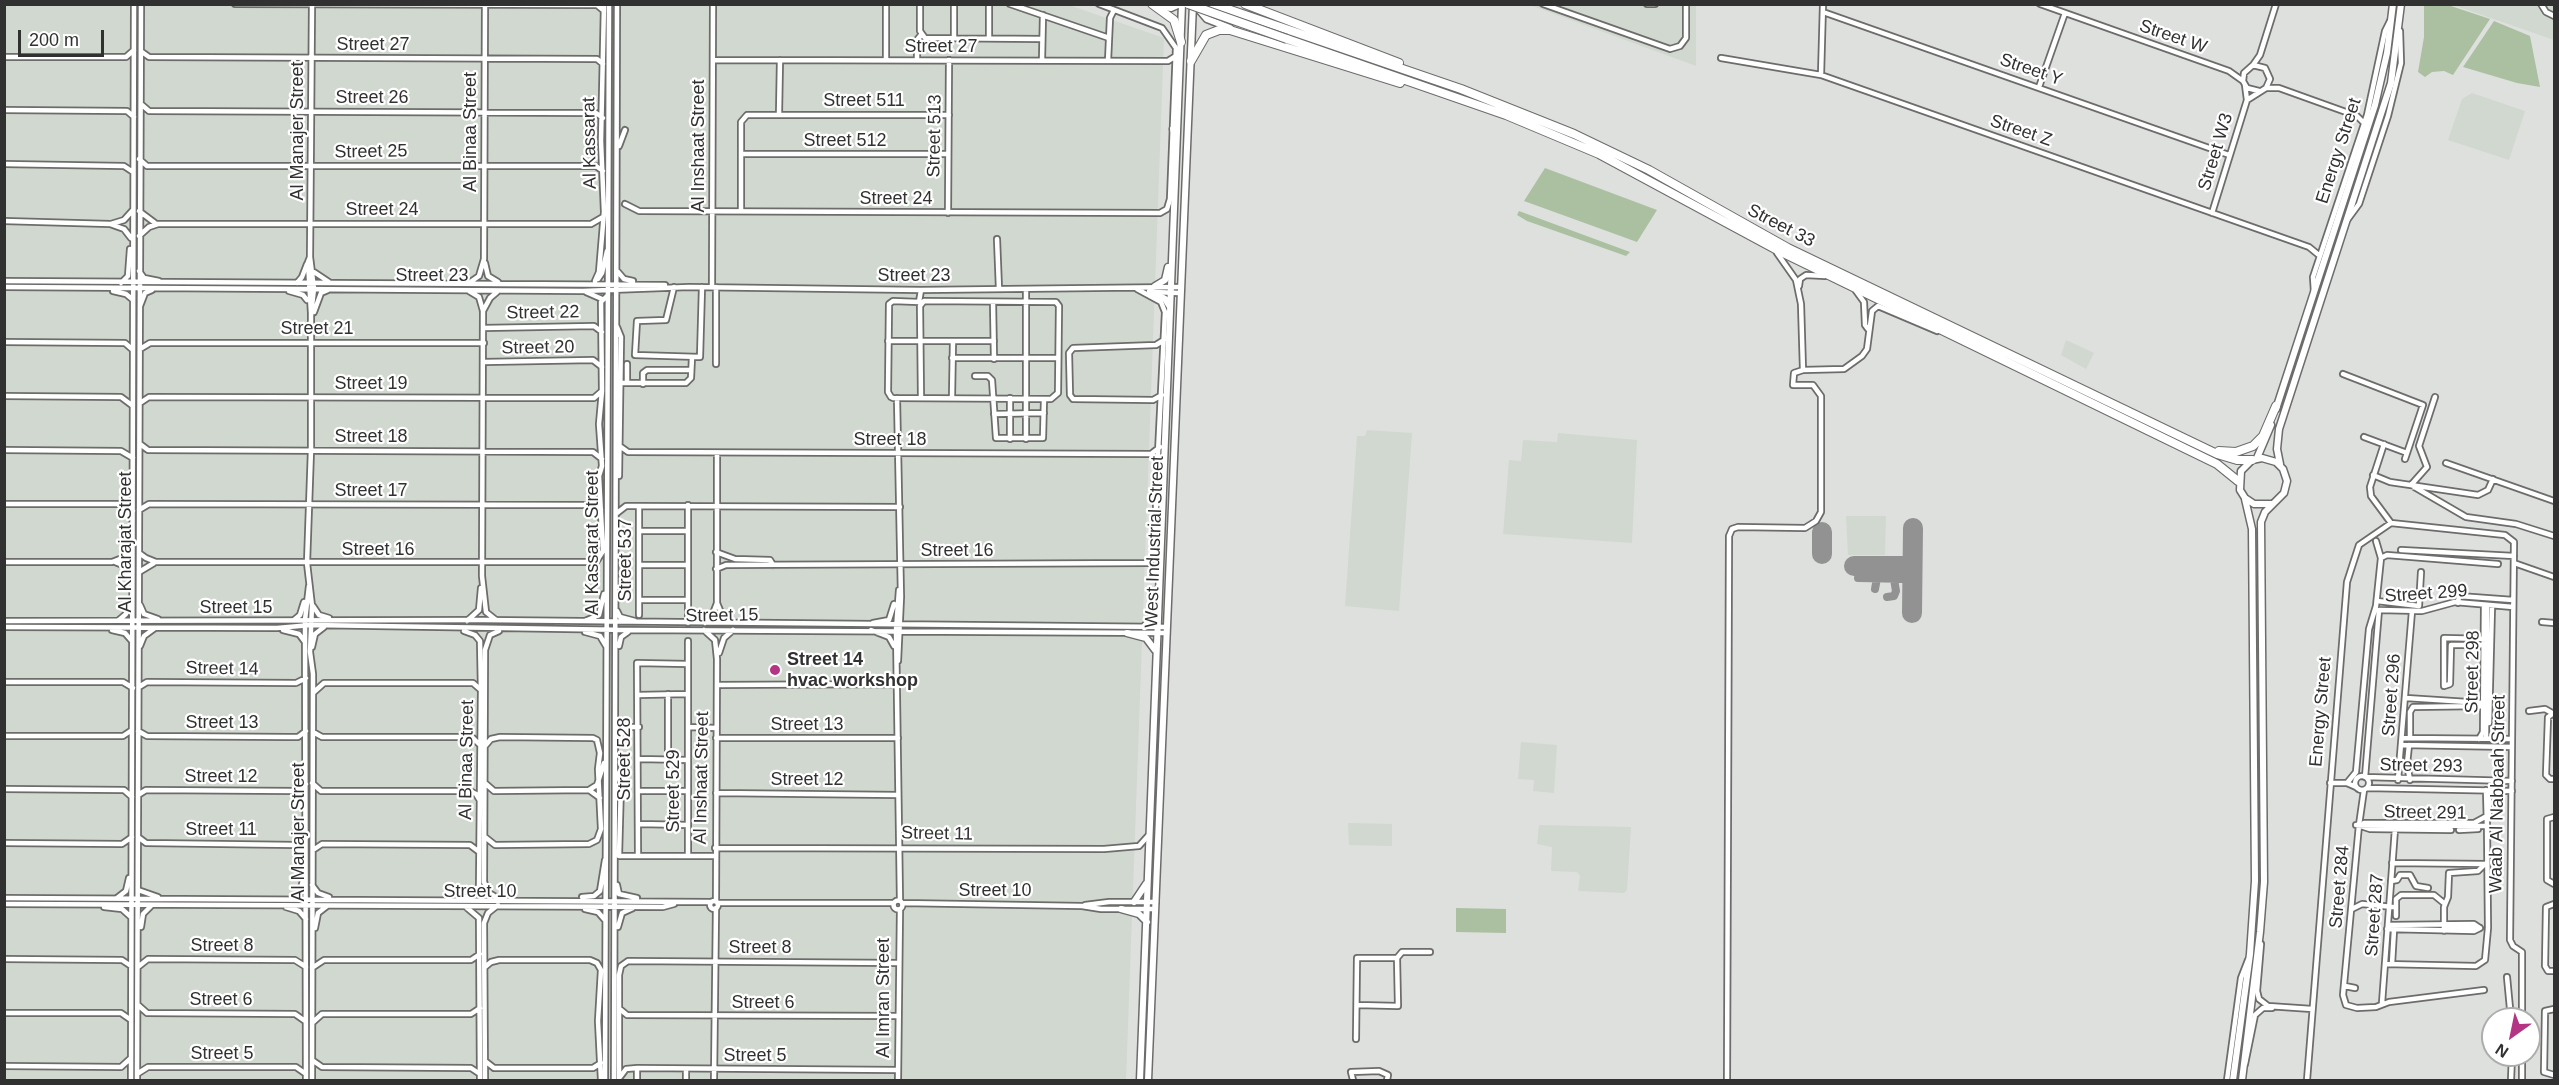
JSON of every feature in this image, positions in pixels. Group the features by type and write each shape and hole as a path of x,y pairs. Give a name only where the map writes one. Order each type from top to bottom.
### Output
{"highway":[{"path":"1213,4 1289,35"},
{"path":"1153,5 1172,18 1181,42"},
{"path":"1246,5 1426,73 1461,89"},
{"path":"1191,6 1289,35"},
{"path":"1191,60 1201,42 1210,33 1223,30 1246,34 1399,83 1429,88"},
{"name":"Street 33","path":"1289,35 1534,126 1599,154 1841,282 2217,464 2238,481"},
{"name":"Street 33","path":"1289,35 1461,89 1593,142 1797,252 2198,445 2226,458 2255,459"},
{"path":"2198,445 2228,453 2249,448 2263,436 2276,406"}],"main road":[{"path":"1153,5 1171,8 1181,4"},
{"name":"West Industrial Street","path":"1140,1080 1156,630 1178,151 1181,4"},
{"name":"Energy Street","path":"2255,459 2266,441 2375,105 2387,53 2393,4"},
{"name":"Energy Street","path":"2280,465 2277,449 2279,429 2384,108 2400,31 2401,4"},
{"path":"1182,12 1191,6 1207,19 1246,34"},
{"name":"West Industrial Street","path":"1148,1080 1191,60 1191,6"},
{"path":"1173,129 1178,151"},
{"path":"1171,311 1165,299 1153,289 1167,277 1173,246"},
{"path":"2233,1080 2250,954 2255,860 2252,529 2245,498 2238,481 2241,471 2255,459 2267,458 2280,465 2286,475 2286,487 2281,498 2271,504 2260,506 2245,498"},
{"path":"1157,489 1162,510"},
{"path":"2242,1080 2260,932 2264,860 2261,528 2262,517 2271,504"},
{"path":"1144,627 1153,616 1159,587"},
{"path":"1127,633 1149,640 1156,652"},
{"path":"1134,902 1148,881"},
{"path":"1121,909 1139,914 1147,922"}],"street":[{"path":"129,4 134,7"},
{"path":"141,7 147,4"},
{"path":"235,4 601,6"},
{"name":"Al Kassarat Street","path":"605,1080 607,494 604,408 608,307 609,4"},
{"name":"Al Kassarat Street","path":"617,4 614,1037 617,1080"},
{"name":"Al Inshaat Street","path":"713,4 712,211 716,364"},
{"path":"886,4 886,60"},
{"path":"917,60 917,40 921,35 920,4"},
{"path":"954,4 954,38"},
{"path":"989,4 989,38"},
{"path":"1010,4 1109,38"},
{"path":"1099,4 1162,28 1175,46 1173,129"},
{"path":"1544,4 1670,49 1680,46 1686,38 1686,4"},
{"path":"1647,4 1655,5"},
{"path":"1821,75 1823,4"},
{"name":"Street W","path":"2040,4 2229,71 2244,83"},
{"path":"2276,4 2262,52 2253,65 2246,69 2244,83 2251,90 2279,88 2357,116 2364,123"},
{"name":"Al Manajer Street","path":"310,744 306,731 306,678 308,623 312,606 307,563 311,450 311,314 314,289 311,283 309,259 312,5"},
{"name":"Al Binaa Street","path":"484,259 485,5"},
{"name":"Al Kassarat","path":"595,281 599,272 603,217 601,6"},
{"name":"Al Kharajat Street","path":"134,7 136,210 133,242 140,334 139,621 133,644 138,731 138,795 131,873 134,1077"},
{"name":"Al Kharajat Street","path":"136,159 141,118 141,7"},
{"path":"2542,7 2554,16"},
{"path":"1108,61 1114,10"},
{"name":"Street Y","path":"1823,12 2229,155"},
{"path":"2039,87 2065,13"},
{"path":"1042,60 1043,15"},
{"name":"Energy Street","path":"2314,293 2313,277 2367,115 2384,35 2391,19"},
{"path":"921,35 927,38 1042,39"},
{"path":"4,57 126,57 134,50"},
{"path":"141,50 148,57 141,64"},
{"path":"2262,52 2270,79 2279,88"},
{"path":"603,53 597,59 603,64"},
{"path":"1176,56 1168,61 1176,67"},
{"path":"126,57 134,65"},
{"name":"Street 27","path":"148,57 597,59"},
{"name":"Street Z","path":"1720,58 1821,75 2309,247 2323,247"},
{"name":"Street 27","path":"713,60 1168,61"},
{"path":"779,114 780,60"},
{"name":"Street 513","path":"948,213 950,60"},
{"path":"2253,65 2265,68"},
{"name":"Street W","path":"2229,71 2246,69"},
{"path":"2266,88 2270,79"},
{"name":"Street W3","path":"2212,213 2247,100 2244,83"},
{"name":"Street W3","path":"2247,100 2259,91"},
{"path":"127,111 134,104"},
{"path":"141,104 148,111 141,118"},
{"path":"603,106 596,113 603,118"},
{"path":"4,110 127,111 134,117"},
{"name":"Street 26","path":"148,111 596,113"},
{"name":"Street 511","path":"741,212 741,123 744,117 779,114 949,115"},
{"path":"2357,116 2367,115"},
{"name":"Street 24","path":"625,204 639,211 1157,213 1167,209 1170,199 1173,129"},
{"path":"617,155 625,130"},
{"path":"603,132 608,154"},
{"name":"Street 512","path":"741,154 948,154"},
{"path":"4,164 124,166 136,173 147,166 136,159 124,166"},
{"path":"602,160 596,166 603,171"},
{"name":"Street 25","path":"147,166 596,166"},
{"path":"4,221 110,224 124,220 136,210 145,218 158,224"},
{"name":"Al Kharajat Street","path":"136,210 139,237 139,270 136,282"},
{"name":"Street 24","path":"158,224 591,224 603,217"},
{"path":"110,224 124,229 133,242 128,276 121,283"},
{"path":"139,237 145,229 158,224"},
{"path":"997,239 999,290"},
{"path":"1758,239 1779,255 1791,269 1800,298"},
{"name":"Street Z","path":"2309,247 2320,256"},
{"path":"579,285 595,281 602,273 604,256 608,249"},
{"path":"296,283 302,277 309,259"},
{"name":"Al Manajer Street","path":"309,259 314,271 308,289 311,314"},
{"path":"484,259 488,276 503,283"},
{"path":"467,284 479,276 484,259"},
{"path":"617,266 624,279 645,284"},
{"name":"Street 23","path":"139,270 144,278 165,283"},
{"path":"314,271 322,279 332,283"},
{"path":"1803,370 1799,281 1806,275 1822,275 1841,282"},
{"name":"Street 23","path":"4,281 503,283 579,285 608,290"},
{"name":"Street 23","path":"4,287 583,291 608,290 645,284 689,287"},
{"name":"Street 23","path":"616,287 1180,290"},
{"path":"674,287 666,320 637,321 635,355 692,357 701,355 702,287"},
{"path":"1852,287 1863,300 1865,325 1868,329"},
{"name":"West Industrial Street","path":"1136,288 1163,305 1165,312 1156,553 1151,562 1142,565"},
{"name":"Street 23","path":"108,289 126,294 133,300"},
{"name":"Al Kharajat Street","path":"136,289 133,300 132,549 132,621 136,628 139,652 136,675"},
{"path":"139,311 145,293 155,289"},
{"name":"Street 23","path":"284,289 303,295 308,301"},
{"path":"311,321 321,293 330,289"},
{"path":"465,622 475,616 479,610 482,576 484,451 483,311 478,297 467,290"},
{"path":"607,494 599,424 604,408 602,299 608,290"},
{"path":"921,290 919,302 889,303 888,392 891,397 897,398 1054,399 1058,393 1058,304 1054,301 922,302 921,398"},
{"path":"1026,290 1026,439"},
{"path":"483,311 492,295 503,291"},
{"path":"583,291 602,299 608,307"},
{"path":"993,302 994,359"},
{"path":"1727,1080 1729,536 1732,529 1738,527 1805,528 1820,516 1822,400 1813,385 1793,385 1794,373 1803,370 1847,367 1865,353 1872,311 1880,306 1932,330 1945,332"},
{"path":"616,325 621,337 624,383"},
{"name":"Street 22","path":"483,328 594,326 602,332"},
{"path":"124,343 133,334"},
{"path":"140,334 150,343 140,349"},
{"path":"888,341 994,340"},
{"path":"1162,405 1152,400 1072,399 1069,353 1073,348 1156,345 1164,340"},
{"path":"952,397 953,341"},
{"path":"4,342 124,343 133,350"},
{"name":"Street 21","path":"150,343 484,343"},
{"path":"1156,345 1164,351"},
{"name":"Street 20","path":"593,360 602,352"},
{"path":"624,383 686,383 691,378 692,357"},
{"path":"952,358 1058,358"},
{"name":"Street 20","path":"484,362 593,360 602,367"},
{"path":"616,484 621,458 627,364"},
{"path":"643,384 643,373 647,370 691,370"},
{"path":"2343,374 2423,405 2406,456 2384,444 2364,437"},
{"path":"975,376 992,378 994,437 1043,438 1044,399"},
{"path":"121,397 130,392 133,386"},
{"path":"140,390 149,397 140,403"},
{"path":"602,391 594,398 604,408"},
{"path":"1152,400 1162,394"},
{"path":"4,396 121,397 128,399 133,406"},
{"name":"Street 19","path":"149,397 594,398"},
{"path":"2411,485 2427,466 2419,446 2435,397"},
{"path":"897,398 900,453 897,905"},
{"path":"1010,398 1010,439"},
{"path":"994,414 1044,413"},
{"path":"616,428 621,440"},
{"path":"122,451 133,443"},
{"path":"140,444 148,450 140,459"},
{"path":"2384,444 2370,488 2371,496 2391,523 2507,536 2514,542 2514,556 2402,550"},
{"path":"601,445 593,452 602,459"},
{"path":"621,447 628,452 621,458"},
{"path":"1159,461 1151,454 1160,447"},
{"path":"4,450 122,451 133,458"},
{"name":"Street 18","path":"148,450 593,452"},
{"name":"Street 18","path":"628,452 1151,454"},
{"path":"717,453 717,603 724,619 733,623"},
{"path":"2446,463 2554,501"},
{"path":"601,510 599,476 602,466"},
{"path":"2373,475 2388,482 2481,495 2488,490 2493,479"},
{"path":"2411,485 2466,517 2516,524 2554,536"},
{"path":"4,504 119,504 126,502 133,495"},
{"path":"139,510 149,504 140,498"},
{"path":"600,498 593,505 601,510"},
{"path":"119,504 133,511"},
{"name":"Street 17","path":"149,504 593,505"},
{"path":"688,505 688,623"},
{"path":"616,513 626,506 900,507"},
{"name":"Street 537","path":"639,506 639,615"},
{"name":"Street 16","path":"139,553 156,562 590,564 598,560 603,551 601,510"},
{"name":"Energy Street","path":"2307,1080 2347,579 2359,545 2391,523"},
{"path":"640,531 687,531"},
{"path":"2347,783 2356,772 2369,628 2377,601 2381,558 2376,542"},
{"path":"112,562 125,557 132,549"},
{"name":"Street 16","path":"716,552 735,559 770,560 773,565"},
{"path":"2381,558 2387,555 2498,564"},
{"path":"2498,564 2499,555"},
{"name":"Waab Al Nabbaah Street","path":"2514,556 2510,940 2513,946 2522,952 2522,1007"},
{"path":"4,562 112,562 125,566 133,577"},
{"path":"139,572 156,562"},
{"path":"2514,563 2554,577"},
{"path":"2487,566 2498,564"},
{"path":"640,566 688,565"},
{"name":"Street 16","path":"716,569 726,565 1142,565"},
{"path":"2377,601 2419,606 2421,572"},
{"path":"482,576 486,612 493,619 504,622"},
{"name":"Al Manajer Street","path":"309,584 308,623 313,674 313,732 306,798 305,869 313,934 312,1060 309,1078"},
{"path":"577,622 595,619 599,615 606,585"},
{"path":"115,622 126,614 133,591"},
{"path":"291,622 300,615 307,594"},
{"path":"899,596 903,618 918,625"},
{"path":"871,627 892,618 899,596"},
{"name":"Street 299","path":"2458,603 2459,596 2513,600"},
{"path":"640,600 688,600"},
{"path":"139,601 144,614 163,621"},
{"path":"615,603 620,617 643,623"},
{"path":"705,623 712,616 717,603"},
{"name":"Street 299","path":"2365,777 2378,612 2381,609 2425,611 2446,603 2513,608"},
{"path":"2487,642 2488,605"},
{"name":"Street 298","path":"2488,605 2489,632 2485,696 2488,737"},
{"name":"Street 15","path":"312,606 319,615 343,622"},
{"name":"Street 296","path":"2398,780 2412,611"},
{"name":"Street 15","path":"4,621 607,622 733,623 909,630 1127,633 1167,630"},
{"path":"2542,622 2554,622"},
{"name":"Street 15","path":"4,627 277,628 308,623 325,626 607,630 871,627"},
{"name":"Street 15","path":"898,628 918,625 1144,627 1156,630"},
{"path":"310,652 315,634 325,626"},
{"path":"871,627 891,639 898,658"},
{"name":"Street 15","path":"103,628 125,633 133,644"},
{"path":"139,652 144,636 156,628"},
{"name":"Street 15","path":"277,628 299,633 307,646"},
{"name":"Al Binaa Street","path":"454,628 469,632 479,638 480,728 483,746"},
{"name":"Al Binaa Street","path":"502,900 489,893 485,887 482,782 486,643 490,635 504,629"},
{"path":"574,629 600,636 606,646"},
{"name":"Al Inshaat Street","path":"717,659 723,641 734,629"},
{"path":"616,670 619,642 624,633 630,630"},
{"name":"Al Inshaat Street","path":"704,630 714,638 717,659 714,1080"},
{"path":"898,658 903,638 909,630"},
{"path":"2444,638 2487,642 2451,645 2450,684 2444,686 2444,638"},
{"name":"Street 529","path":"688,641 688,856"},
{"name":"Street 528","path":"638,855 637,663 688,664"},
{"path":"2487,670 2488,715"},
{"path":"313,674 324,683"},
{"path":"4,682 123,682 136,688 147,682 136,675 123,682"},
{"path":"473,683 480,676"},
{"name":"Street 14","path":"147,682 296,683 306,678"},
{"path":"296,683 307,691"},
{"path":"313,692 317,686 324,683 473,683 481,690"},
{"path":"717,685 898,684"},
{"name":"Al Kharajat Street","path":"134,1005 138,967 138,850 132,796 132,730 136,688"},
{"path":"638,694 688,694"},
{"path":"668,694 668,759"},
{"path":"2479,739 2483,733 2485,696"},
{"path":"2406,698 2483,704"},
{"path":"2410,738 2410,712 2413,707 2483,704"},
{"path":"2529,711 2545,709 2553,713 2548,717 2546,775 2554,779"},
{"path":"615,727 639,727"},
{"name":"Street 529","path":"688,727 716,728"},
{"path":"472,737 480,728"},
{"path":"4,736 123,736 132,730"},
{"name":"Street 13","path":"138,731 147,736 298,737"},
{"path":"306,731 298,737 310,744 322,737"},
{"path":"313,732 322,737 472,737 483,746 491,739 500,737 593,738 599,743 600,753 601,829 597,840 589,844 495,845 482,837 470,845 322,844 313,838"},
{"path":"123,736 132,742"},
{"path":"138,743 147,736"},
{"name":"Street 13","path":"716,738 898,738"},
{"path":"2403,738 2512,739"},
{"path":"2402,745 2512,747"},
{"path":"2409,745 2407,774 2410,780"},
{"path":"589,790 599,782 606,756"},
{"path":"639,759 688,760"},
{"name":"Al Kassarat Street","path":"615,771 621,779 619,856 638,855"},
{"name":"Street 293","path":"2330,783 2347,783 2365,777 2398,780 2512,781"},
{"name":"Street 284","path":"2345,986 2357,825 2369,782 2365,777"},
{"path":"2356,787 2357,779"},
{"path":"470,791 482,782 494,791 589,790 600,798"},
{"path":"306,798 296,790 309,783 321,790 470,791 482,800 494,791"},
{"name":"Al Manajer Street","path":"309,783 313,838 312,885 309,899"},
{"name":"Street 293","path":"2347,783 2366,789 2512,791"},
{"path":"124,790 132,784"},
{"path":"138,784 146,790 138,795"},
{"path":"4,789 124,790 132,796"},
{"name":"Street 12","path":"146,790 296,790"},
{"path":"312,802 321,790"},
{"path":"2487,790 2487,826"},
{"path":"639,791 688,791"},
{"name":"Street 12","path":"716,793 898,795"},
{"path":"616,818 621,808"},
{"path":"2419,826 2474,823 2487,816"},
{"path":"2554,817 2547,819 2547,880 2550,884 2554,884"},
{"path":"639,824 688,825"},
{"name":"Street 291","path":"2357,825 2447,828 2487,826 2486,958 2478,965 2385,964"},
{"name":"Street 287","path":"2382,1003 2392,863 2398,827"},
{"path":"601,829 606,837"},
{"name":"Street 11","path":"715,848 1131,847 1142,845 1150,831"},
{"path":"4,843 122,844 135,837 146,843 138,850"},
{"name":"Al Binaa Street","path":"461,899 473,895 479,886 482,837"},
{"path":"306,838 296,844 306,852"},
{"name":"Street 11","path":"146,843 296,844"},
{"path":"122,844 132,851"},
{"path":"313,850 322,844"},
{"path":"470,845 480,854"},
{"path":"638,855 715,856"},
{"path":"571,900 599,893 606,858"},
{"path":"2392,863 2486,864"},
{"path":"2444,927 2449,874 2453,871 2478,871 2486,864"},
{"path":"292,899 301,890 305,869"},
{"path":"114,899 126,891 131,873"},
{"path":"2391,881 2397,880 2400,875 2410,875 2417,887 2428,888"},
{"path":"616,883 619,894 645,901"},
{"name":"Street 10","path":"312,885 321,894 337,899"},
{"path":"2396,916 2397,898 2401,895 2403,888"},
{"name":"Street 10","path":"138,890 163,899"},
{"path":"2401,895 2434,895 2445,904"},
{"name":"Street 10","path":"4,898 114,899 131,902"},
{"name":"Street 10","path":"4,904 98,905 163,899 461,899 616,900 714,904 1082,906 1121,909 1155,905"},
{"name":"Street 10","path":"138,902 153,905 638,907 663,907 680,903"},
{"name":"Street 10","path":"1082,906 1134,902 1147,905"},
{"path":"2352,909 2362,904 2396,908"},
{"path":"2554,904 2546,907 2545,966 2548,971 2554,971"},
{"name":"Street 10","path":"98,905 122,909 131,919"},
{"path":"138,938 143,914 153,905"},
{"name":"Street 10","path":"280,905 299,911 306,920"},
{"name":"Al Manajer Street","path":"309,905 306,920 305,1006 306,1059 309,1078"},
{"path":"313,934 318,913 328,905"},
{"path":"482,1061 485,919 498,905"},
{"name":"Al Imran Street","path":"897,905 898,1080"},
{"path":"464,906 479,918 480,954 483,967 480,1021 484,1076"},
{"path":"576,906 598,912 606,922"},
{"path":"615,935 622,913 638,907"},
{"path":"2388,927 2394,930 2444,927"},
{"path":"2388,927 2444,927 2474,931 2488,928"},
{"path":"2392,964 2394,930"},
{"path":"2260,932 2261,958 2257,991 2259,999 2268,1006 2312,1011"},
{"path":"138,949 148,959 138,967"},
{"path":"306,950 295,960 306,967"},
{"path":"122,960 131,951"},
{"path":"313,952 324,960"},
{"path":"1357,1005 1398,1006 1397,958 1402,952 1430,952"},
{"path":"471,960 480,954"},
{"path":"2227,1080 2241,978 2250,954"},
{"path":"1356,1039 1357,958 1397,958"},
{"path":"4,959 122,960 131,966"},
{"name":"Street 8","path":"148,959 295,960"},
{"path":"312,968 324,960 471,960 483,967"},
{"path":"483,967 490,962 500,960 590,960 597,963 601,970 601,1080"},
{"name":"Street 8","path":"620,1010 619,975 623,964 631,961 898,963"},
{"path":"2507,977 2510,1007"},
{"path":"2355,988 2345,986 2343,996 2348,1006 2376,1007 2382,1003 2484,990"},
{"path":"4,1013 121,1013 134,1005 147,1013 134,1021 121,1013"},
{"path":"312,1005 322,1014 471,1014 480,1008"},
{"path":"305,1006 295,1014 306,1021"},
{"path":"2243,1070 2248,1058 2254,1019 2259,1010 2268,1008 2312,1011"},
{"path":"2554,1009 2545,1011 2544,1072 2554,1075"},
{"path":"620,1010 627,1015 620,1021"},
{"path":"617,1080 620,1061 620,1010"},
{"name":"Street 6","path":"147,1013 295,1014"},
{"path":"600,1032 606,1013"},
{"path":"312,1023 322,1014"},
{"path":"471,1014 480,1021"},
{"name":"Street 6","path":"627,1015 898,1016"},
{"path":"614,1037 620,1061"},
{"path":"4,1066 121,1067 134,1058 148,1067 134,1077 121,1067"},
{"path":"306,1059 296,1067 309,1078 322,1067"},
{"path":"312,1060 322,1067 471,1068 484,1076"},
{"path":"471,1068 482,1061"},
{"path":"482,1061 494,1068 593,1068 601,1063"},
{"name":"Street 5","path":"148,1067 296,1067"},
{"path":"480,1080 494,1068"},
{"path":"593,1068 601,1073"},
{"path":"617,1080 624,1070 637,1068 637,1080"},
{"name":"Street 5","path":"637,1068 898,1070"},
{"path":"686,1069 686,1080"},
{"path":"1353,1080 1351,1072 1379,1071 1388,1075 1386,1080"}],"shaded area":[{"path":"1066,4 1164,38 1126,1080 5,1080 5,5"},
{"path":"1530,5 1696,5 1696,66"},
{"path":"2453,5 2554,5 2554,40"},
{"path":"2472,93 2525,111 2509,160 2448,140 2462,99"},
{"path":"2066,340 2094,353 2086,369 2061,355"},
{"path":"1367,430 1412,433 1399,611 1345,606 1357,436 1365,436"},
{"path":"1558,433 1637,440 1632,543 1503,534 1509,460 1521,461 1523,440 1557,442"},
{"path":"1846,516 1886,516 1885,555 1848,555"},
{"path":"1521,742 1557,745 1554,793 1533,791 1534,780 1518,779"},
{"path":"1348,823 1392,824 1392,846 1349,845"},
{"path":"1539,825 1631,827 1627,890 1624,893 1578,891 1580,876 1577,872 1551,871 1552,847 1537,844"}],"green space":[{"path":"2424,4 2448,5 2490,19 2453,75 2444,71 2432,72 2425,77 2418,72 2424,37"},
{"path":"2494,21 2530,36 2540,87 2517,83 2463,67"},
{"path":"1545,168 1657,210 1637,242 1524,201"},
{"path":"1519,211 1630,252 1626,256 1527,221 1517,215"},
{"path":"1456,908 1506,909 1506,933 1456,932"}],"taxiway":[{"path":"1858,578 1912,579"},
{"path":"1875,589 1877,578"},
{"path":"1887,597 1894,596 1896,591 1894,579"}],"runway":[{"path":"1912,613 1913,528"},
{"path":"1822,532 1822,554"},
{"path":"1854,566 1911,566"}],"place":[{"name":"Street 14 hvac workshop","path":"775,670"}]}
